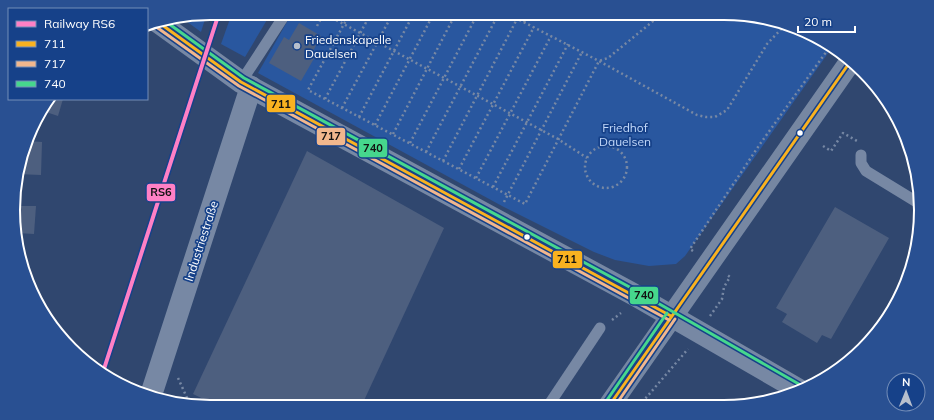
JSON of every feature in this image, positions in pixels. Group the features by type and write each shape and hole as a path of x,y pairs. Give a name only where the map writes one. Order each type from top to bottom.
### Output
{"main road":[{"path":"613,400 847,66"}],"street":[{"path":"163,26 246,84 671,316 794,387"},
{"name":"Industriestraße","path":"152,391 246,84"}],"lane":[{"path":"246,84 282,20"},
{"path":"861,155 861,163 866,171 914,200"},
{"path":"552,400 600,328"}],"path":[{"path":"317,26 320,20"},
{"path":"336,20 558,139 587,158"},
{"path":"346,20 308,90 525,204 599,60"},
{"path":"325,99 367,20"},
{"path":"342,108 388,20"},
{"path":"359,117 410,20"},
{"path":"375,125 430,20"},
{"path":"392,134 452,20"},
{"path":"410,143 474,20"},
{"path":"426,152 495,20"},
{"path":"443,160 516,20"},
{"path":"519,20 599,60 697,115 706,117 715,117 727,110 767,44 781,29"},
{"path":"599,60 608,58 654,20"},
{"path":"459,169 534,27"},
{"path":"476,178 551,36"},
{"path":"493,186 568,44"},
{"path":"690,249 760,144 827,50"},
{"path":"502,204 582,52"},
{"path":"823,146 831,151 843,132"},
{"path":"607,146 618,150 626,160 627,171 621,182 611,188 599,187 589,181 585,169 587,158 595,149 607,146"},
{"path":"718,305 722,299 724,287 730,277"},
{"path":"644,400 684,355"},
{"path":"160,366 176,373 187,398"}],"green space":[{"path":"205,20 201,32 187,22"},
{"path":"230,20 267,20 245,57 221,44"},
{"name":"Friedhof Dauelsen","path":"288,20 736,20 773,26 797,34 829,52 685,256 676,264 649,266 615,260 594,252 502,206 258,73"}],"building":[{"name":"Friedenskapelle Dauelsen","path":"299,23 321,36 312,53 316,55 301,81 269,63 284,37 289,40"},
{"path":"55,100 63,100 58,116 47,112"},
{"path":"33,141 42,142 41,175 24,174 26,161"},
{"path":"307,151 444,228 364,400 205,400 193,394"},
{"path":"20,206 36,206 34,234 22,233"},
{"path":"835,207 889,238 831,339 822,335 817,343 782,322 787,314 776,308"}],"rail line":[{"name":"RS6","path":"104,368 217,20"}],"transit line":[{"name":"740","path":"170,25 244,78 635,290 800,385"},
{"name":"711","path":"163,26 241,82 671,316"},
{"name":"717","path":"157,27 239,86 669,320"},
{"name":"711","path":"613,400 847,66"},
{"name":"740","path":"607,400 667,313"},
{"name":"717","path":"619,400 675,319"}],"place":[{"name":"Friedenskapelle Dauelsen","path":"297,46"}]}
